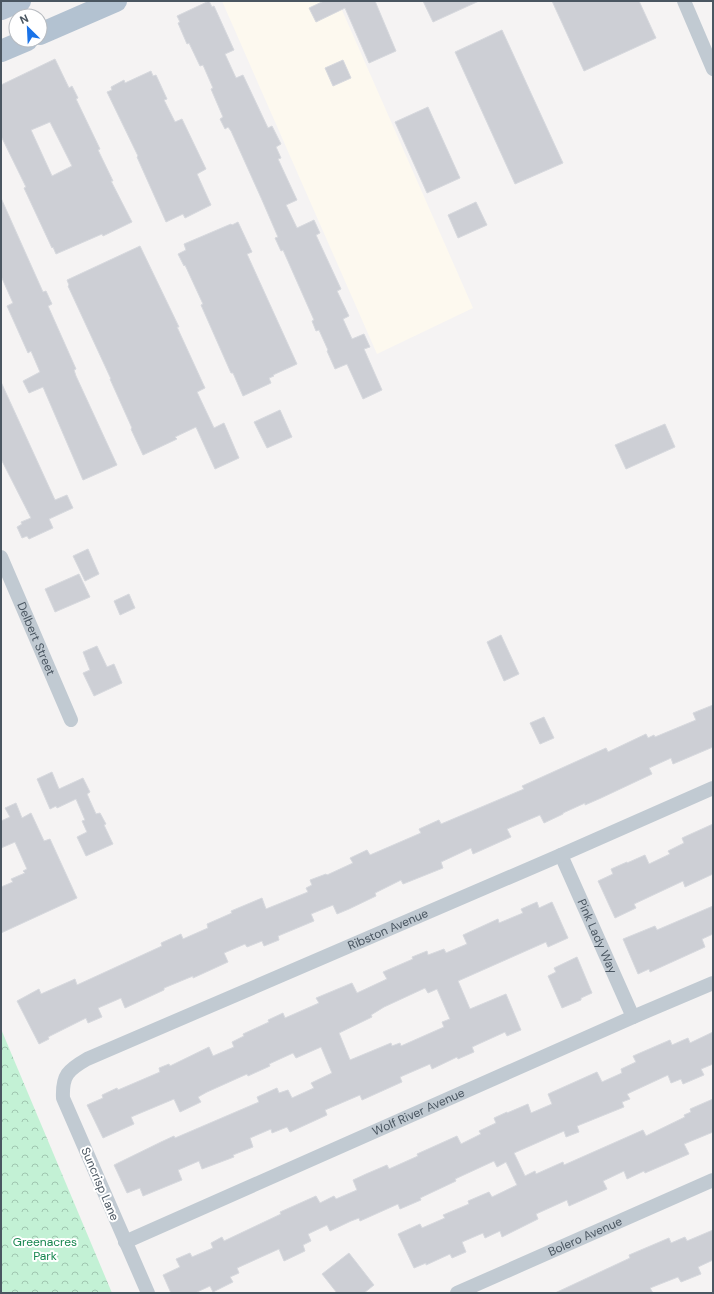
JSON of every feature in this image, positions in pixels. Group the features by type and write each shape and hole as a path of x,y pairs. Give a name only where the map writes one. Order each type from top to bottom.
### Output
{"main road":[{"path":"1,9 20,1"},
{"path":"48,31 116,1"}],"street":[{"path":"684,1 713,69"},
{"name":"Delbert Street","path":"1,557 71,720"},
{"name":"Ribston Avenue","path":"66,1074 75,1066 87,1059 713,788"},
{"name":"Pink Lady Way","path":"561,855 633,1017"},
{"name":"Wolf River Avenue","path":"125,1242 713,983"},
{"name":"Suncrisp Lane","path":"66,1074 62,1085 63,1098 148,1293"},
{"name":"Bolero Avenue","path":"457,1293 713,1180"}],"shaded area":[{"path":"222,1 338,1 473,308 377,354"}],"green space":[{"name":"Greenacres Park","path":"1,1029 112,1293 1,1293"}],"building":[{"path":"209,1 212,7 214,6 234,50 225,54 236,78 243,75 268,128 272,126 281,144 276,147 281,158 278,159 297,200 286,205 297,228 314,220 320,233 316,235 341,289 337,291 349,316 343,319 352,339 364,334 370,347 364,349 382,390 363,399 347,364 335,369 319,330 316,331 312,321 314,320 283,250 281,251 275,238 278,237 231,131 228,127 225,129 220,119 223,117 203,65 200,66 189,43 187,44 178,23 180,22 177,16"},
{"path":"324,1 375,1 396,51 369,63 345,8 316,22 309,8"},
{"path":"423,1 479,1 433,22"},
{"path":"552,1 639,1 656,38 584,71"},
{"path":"502,30 563,163 515,184 455,52"},
{"path":"55,59 69,88 72,86 78,98 76,99 100,149 98,150 113,181 111,181 132,222 103,236 102,234 56,254 1,136 1,85","holes":["50,122 72,166 52,176 31,130"]},
{"path":"343,60 351,78 333,86 325,68"},
{"path":"151,71 153,76 156,75 167,99 164,100 175,122 182,119 206,169 197,174 211,205 185,218 183,214 166,222 137,157 138,156 107,92 112,90 111,87 124,80 125,83"},
{"path":"428,107 460,178 427,193 395,122"},
{"path":"1,198 43,292 46,291 52,304 48,306 76,369 74,370 76,376 117,465 83,480 43,387 29,393 23,381 40,372 31,351 28,353 7,306 13,303 1,276"},
{"path":"476,202 487,225 458,238 448,215"},
{"path":"238,222 252,252 247,254 297,364 273,375 274,376 269,378 271,383 243,396 233,373 231,373 201,305 203,304 185,265 184,266 178,254 186,250 184,244"},
{"path":"140,246 179,327 177,327 205,388 197,392 214,428 224,423 239,458 215,469 196,427 175,437 177,439 143,455 111,379 68,286 67,280"},
{"path":"1,382 55,500 67,495 73,508 49,519 53,528 29,539 27,536 22,538 17,527 22,524 21,522 31,518 1,459"},
{"path":"280,410 292,437 267,448 254,422"},
{"path":"665,424 675,447 626,469 615,445"},
{"path":"88,549 99,574 85,581 73,556"},
{"path":"79,574 90,597 55,612 45,589"},
{"path":"129,594 135,608 120,615 114,601"},
{"path":"501,635 519,674 504,681 487,642"},
{"path":"97,646 107,667 114,664 122,683 94,696 83,673 90,670 83,652"},
{"path":"713,705 713,747 673,764 671,758 649,768 652,774 585,805 585,803 544,823 540,815 507,829 511,837 473,854 471,848 441,862 443,868 403,884 401,880 375,893 376,896 337,914 333,905 311,914 314,921 278,936 279,940 264,946 262,941 247,947 245,944 224,953 228,962 193,978 193,976 164,988 164,990 125,1008 121,998 98,1008 102,1017 88,1023 86,1018 48,1037 49,1039 39,1044 17,1001 39,989 41,994 75,979 77,985 162,946 161,943 181,934 183,939 208,928 207,924 232,913 231,911 262,898 266,909 308,892 306,888 312,885 310,880 326,874 327,875 353,863 350,858 367,850 370,855 421,833 419,829 439,820 441,824 524,789 522,786 606,748 608,752 646,734 648,738 654,735 655,737 696,720 693,713"},
{"path":"544,717 554,738 540,744 530,723"},
{"path":"52,772 59,789 83,778 90,792 87,794 96,814 100,813 106,824 104,825 113,844 86,856 77,837 87,832 82,821 85,820 76,799 57,808 56,806 50,809 37,779"},
{"path":"16,803 22,818 31,813 44,841 50,839 77,898 1,933 1,887 13,882 11,879 25,873 23,871 27,869 15,842 1,848 1,821 10,817 5,808"},
{"path":"713,824 713,874 685,887 683,881 634,904 636,908 615,918 598,881 613,874 611,869 645,855 649,864 670,854 668,851 684,843 682,838"},
{"path":"537,902 539,908 552,902 568,938 548,947 546,942 458,981 470,1009 506,994 521,1030 507,1036 505,1032 472,1047 474,1052 458,1059 457,1057 432,1069 430,1064 400,1077 402,1082 362,1100 360,1095 325,1110 327,1115 290,1132 287,1127 272,1133 271,1129 250,1138 253,1147 233,1155 234,1157 202,1169 199,1161 178,1170 182,1180 143,1196 140,1188 127,1193 114,1165 174,1136 175,1138 259,1102 257,1097 277,1088 279,1093 288,1090 292,1098 314,1088 311,1083 332,1073 321,1047 296,1058 293,1053 248,1076 247,1074 207,1092 198,1097 201,1102 180,1112 174,1099 131,1117 134,1124 103,1138 87,1105 103,1098 102,1095 117,1088 118,1090 160,1072 159,1068 169,1064 170,1066 209,1047 213,1056 234,1047 232,1042 244,1036 243,1034 269,1022 268,1020 283,1013 285,1018 319,1003 316,998 352,983 357,993 387,979 383,972 413,959 412,957 427,951 428,955 444,949 446,953 467,944 463,935 498,919 499,923 523,913 521,909","holes":["425,988 428,993 437,989 450,1019 442,1022 444,1027 401,1046 400,1043 392,1046 391,1043 350,1060 339,1033 372,1017 371,1015 384,1007"]},
{"path":"713,906 713,934 702,939 705,947 650,972 649,969 638,974 623,939 655,926 657,930"},
{"path":"577,957 592,993 581,998 581,1000 562,1008 548,976 556,972 554,968"},
{"path":"713,1032 713,1064 701,1069 704,1075 683,1084 681,1079 671,1083 668,1075 627,1094 630,1099 622,1102 624,1107 577,1126 579,1132 566,1137 564,1131 514,1153 525,1176 535,1171 536,1174 563,1162 564,1165 643,1130 646,1136 685,1117 684,1115 691,1112 690,1109 713,1099 713,1132 684,1144 689,1154 627,1179 624,1171 603,1181 607,1189 569,1206 567,1200 536,1214 538,1219 502,1237 500,1231 485,1238 483,1233 462,1242 466,1252 452,1258 450,1254 426,1265 426,1263 414,1268 398,1234 420,1224 422,1228 445,1218 443,1215 469,1204 468,1201 489,1192 492,1197 517,1185 506,1162 497,1167 494,1161 455,1179 456,1181 420,1198 421,1200 400,1209 398,1204 360,1221 359,1218 330,1231 327,1225 308,1234 311,1241 303,1245 305,1251 284,1261 279,1249 237,1268 239,1273 230,1277 233,1282 213,1292 210,1286 195,1293 171,1293 163,1275 180,1267 176,1259 190,1253 192,1257 213,1248 211,1243 222,1237 224,1241 281,1214 280,1212 316,1196 320,1203 334,1196 336,1199 357,1190 353,1180 387,1165 389,1169 418,1156 417,1154 457,1136 461,1144 481,1134 479,1131 496,1123 494,1118 507,1112 528,1104 531,1113 552,1104 548,1094 597,1072 602,1082 622,1073 621,1069 636,1062 633,1056 670,1040 672,1045 688,1038 690,1043"},
{"path":"713,1230 713,1260 698,1267 701,1274 681,1282 678,1277 650,1288 653,1293 555,1293 630,1258 629,1255 669,1238 671,1243 685,1237 687,1241"},
{"path":"349,1253 374,1285 364,1293 337,1293 322,1274"}]}
